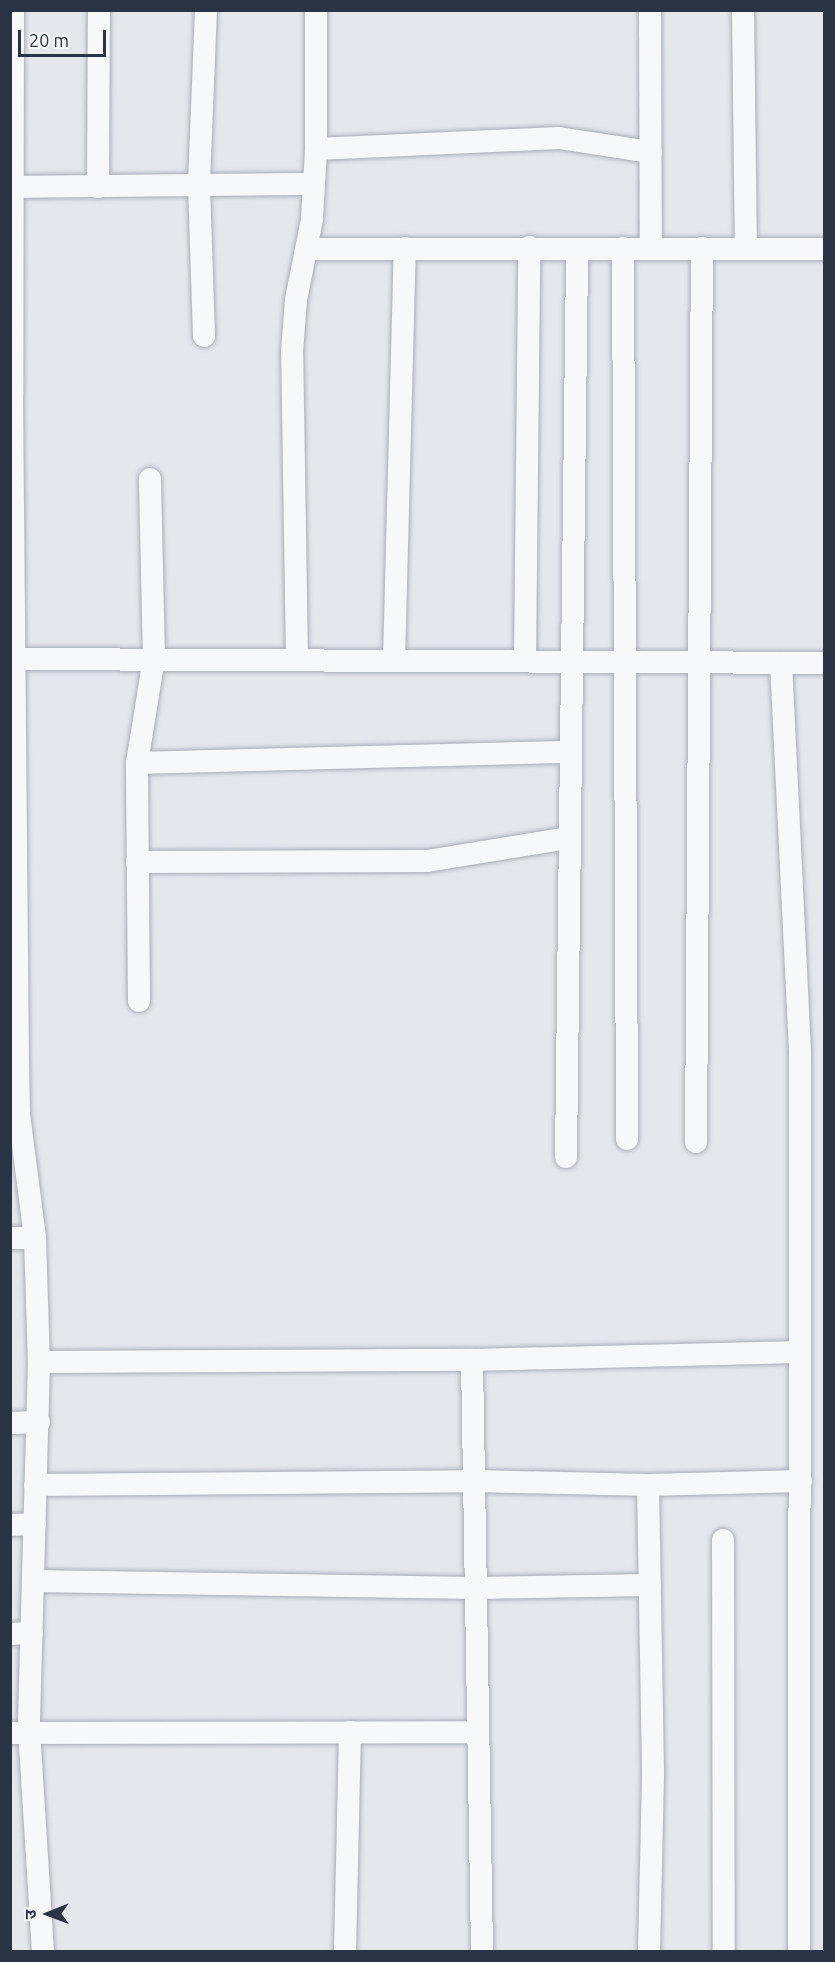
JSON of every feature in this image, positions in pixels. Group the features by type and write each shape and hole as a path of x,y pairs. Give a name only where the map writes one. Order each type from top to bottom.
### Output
{"street":[{"path":"13,10 11,187 16,659 15,1114 35,1238 39,1362 33,1581 21,1633 20,1732 44,1952"},
{"path":"98,187 99,10"},
{"path":"204,336 199,183 206,10"},
{"path":"297,660 292,352 296,300 307,249 314,184 316,10"},
{"path":"651,10 651,248"},
{"path":"743,10 746,248"},
{"path":"316,149 559,138 651,152"},
{"path":"11,187 98,187 199,183 314,184"},
{"path":"394,660 405,248"},
{"path":"525,660 529,248"},
{"path":"623,248 627,1139"},
{"path":"696,1142 702,248"},
{"path":"307,249 825,249"},
{"path":"566,1156 570,663 577,250"},
{"path":"139,1000 136,862 137,763 154,658 150,479"},
{"path":"16,659 825,663"},
{"path":"782,663 800,1052 800,1952"},
{"path":"137,763 569,753"},
{"path":"136,862 427,861 569,838"},
{"path":"10,1238 35,1238"},
{"path":"39,1362 472,1360 799,1352"},
{"path":"472,1360 482,1952"},
{"path":"10,1423 39,1422"},
{"path":"35,1485 474,1481 648,1485 801,1480"},
{"path":"648,1485 653,1776 649,1952"},
{"path":"10,1525 35,1524"},
{"path":"723,1540 724,1952"},
{"path":"33,1581 475,1588 650,1585"},
{"path":"345,1952 350,1731"},
{"path":"20,1732 477,1732"}]}
